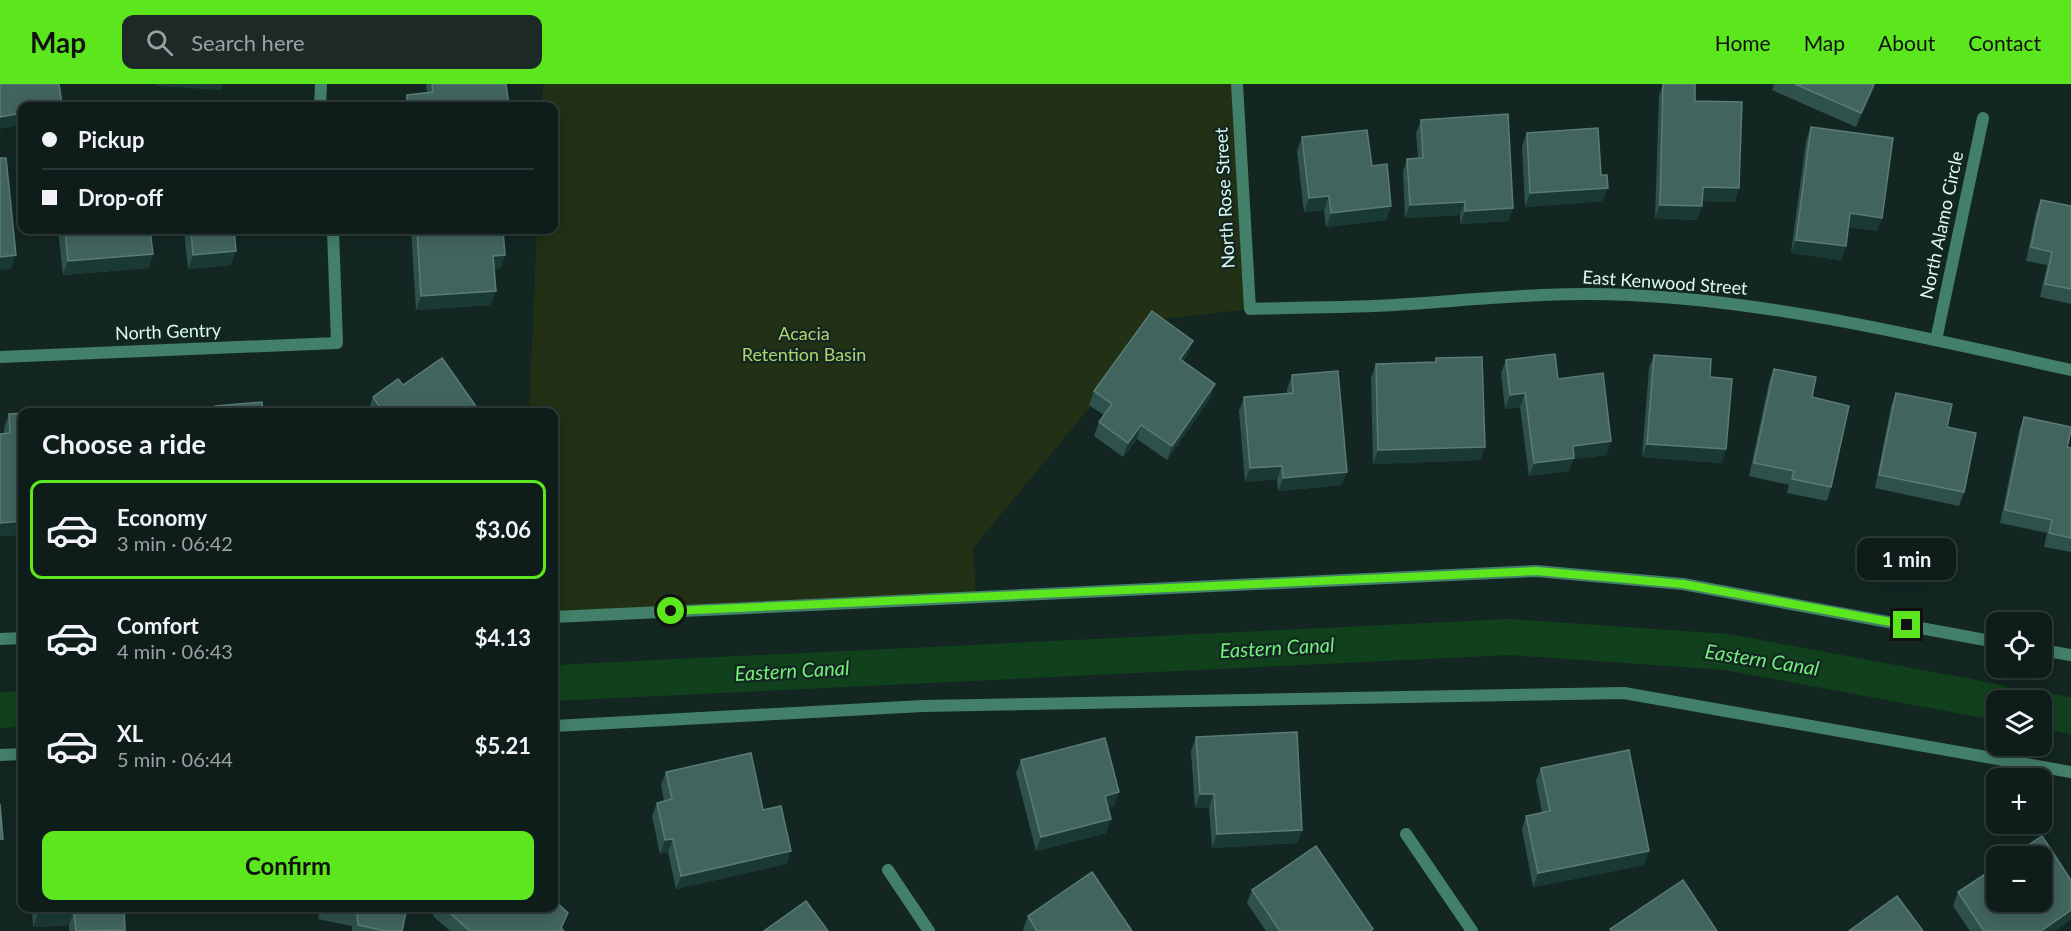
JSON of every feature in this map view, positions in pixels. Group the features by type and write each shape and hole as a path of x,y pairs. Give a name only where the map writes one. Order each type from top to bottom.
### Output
{"street":[{"path":"320,102 321,84"},
{"name":"North Rose Street","path":"1237,84 1250,309"},
{"name":"North Alamo Circle","path":"1936,340 1983,117"},
{"name":"North Gentry","path":"0,357 337,343 333,234"},
{"name":"East Kenwood Street","path":"1250,309 1407,304 1526,294 1630,295 1749,306 1936,340 2071,369"},
{"path":"558,617 1536,571 1683,584 1986,640"},
{"path":"0,639 18,638"},
{"path":"2052,652 2071,656"},
{"path":"558,726 923,706 1624,693 2071,772"},
{"path":"0,755 18,754"},
{"path":"1406,834 1472,931"},
{"path":"888,870 929,931"}],"green space":[{"name":"Acacia Retention Basin","path":"543,84 1237,84 1250,309 1163,319 973,548 976,597 558,617 558,408 529,408 537,234 558,234 558,102 542,102"}],"building":[{"path":"0,84 59,84 62,102 18,102 18,114 0,117"},
{"path":"432,84 506,84 508,102 408,102 407,95 433,92"},
{"path":"1663,84 1695,84 1695,101 1742,102 1739,188 1703,187 1702,206 1660,205"},
{"path":"1795,84 1874,84 1861,113"},
{"path":"1508,114 1513,208 1465,211 1465,202 1410,205 1407,159 1423,158 1421,120"},
{"path":"1811,127 1893,138 1882,218 1850,213 1846,246 1796,240"},
{"path":"1598,128 1601,175 1607,175 1608,188 1530,193 1527,133"},
{"path":"1367,130 1372,166 1387,164 1391,206 1331,213 1329,196 1309,198 1302,137"},
{"path":"0,158 6,158 16,255 0,257"},
{"path":"2041,200 2071,206 2071,289 2045,284 2052,252 2031,247"},
{"path":"65,234 150,234 153,254 68,261"},
{"path":"191,234 234,234 236,251 193,255"},
{"path":"417,234 503,234 505,255 493,256 496,291 421,296"},
{"path":"1152,311 1193,341 1180,359 1215,384 1172,446 1141,425 1128,443 1099,422 1112,404 1094,391"},
{"path":"1555,354 1558,379 1603,373 1611,441 1573,446 1574,458 1534,463 1525,393 1510,395 1506,360"},
{"path":"1654,355 1711,359 1710,377 1732,379 1726,449 1647,444"},
{"path":"1482,357 1485,447 1378,450 1376,364 1436,362 1436,358"},
{"path":"442,358 477,408 380,408 373,397 398,379 403,385"},
{"path":"1774,369 1816,377 1812,397 1849,406 1831,487 1792,479 1794,471 1754,463"},
{"path":"1338,371 1347,472 1283,478 1282,466 1250,468 1244,397 1293,393 1292,375"},
{"path":"1896,393 1952,404 1947,427 1976,433 1964,492 1879,475"},
{"path":"262,402 263,408 215,408 215,406"},
{"path":"18,413 18,521 0,523 0,434 10,433 9,414"},
{"path":"2024,417 2071,427 2067,447 2071,448 2071,538 2049,533 2052,520 2005,510"},
{"path":"1297,732 1302,830 1217,834 1214,794 1200,794 1196,737"},
{"path":"1105,738 1119,792 1105,796 1111,819 1041,837 1021,760"},
{"path":"1629,750 1649,851 1538,873 1526,816 1550,811 1541,768"},
{"path":"751,753 763,810 781,806 791,851 681,876 673,839 665,840 657,803 672,799 666,772"},
{"path":"0,804 3,839 0,839"},
{"path":"2042,836 2049,846 2027,846"},
{"path":"1316,846 1373,929 1370,931 1280,931 1252,890"},
{"path":"2052,851 2071,880 2071,910 2041,931 1984,931 1958,892 1986,874 1986,912 2052,912"},
{"path":"1092,872 1132,931 1037,931 1028,916"},
{"path":"1683,880 1717,931 1612,931 1610,929"},
{"path":"1897,896 1923,931 1849,931"},
{"path":"806,901 828,931 764,931"},
{"path":"558,904 568,913 561,928 564,931 470,931 449,912 558,912"},
{"path":"74,912 124,912 125,930 76,931"},
{"path":"352,912 406,912 402,931 385,931 358,925 357,913"}],"waterway":[{"name":"Eastern Canal","path":"558,683 1510,637 1727,652 1986,700"},
{"name":"Eastern Canal","path":"0,710 18,709"},
{"name":"Eastern Canal","path":"2052,712 2071,716"}],"route":[{"path":"671,611 1536,571 1683,584 1907,625"}]}
